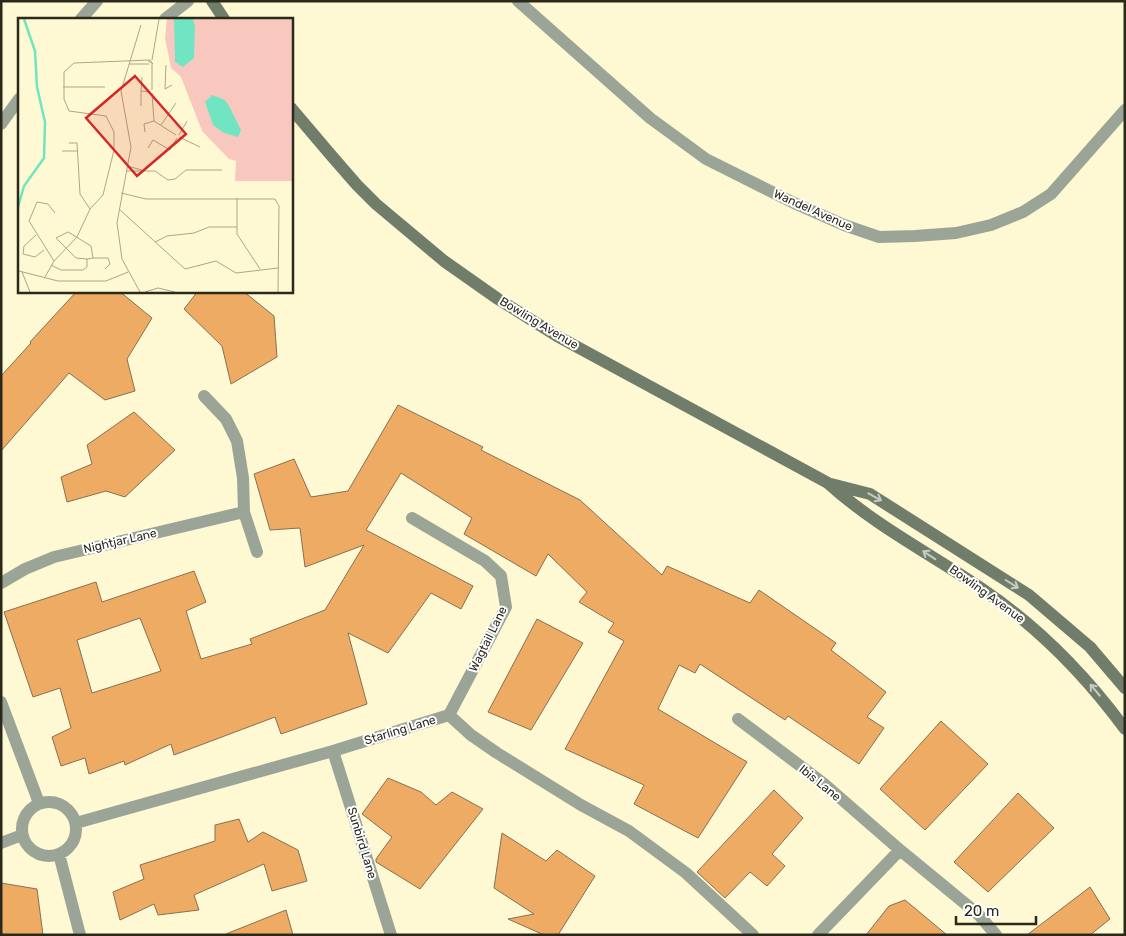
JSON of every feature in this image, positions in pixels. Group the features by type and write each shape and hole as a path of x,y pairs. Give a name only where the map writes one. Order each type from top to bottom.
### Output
{"main road":[{"path":"212,1 223,18"},
{"name":"Bowling Avenue","path":"292,109 340,166 376,204 444,261 498,299 557,336 828,484 870,518 987,592 1062,654 1109,707 1125,729"},
{"name":"Bowling Avenue","path":"828,484 870,494 1029,594 1090,647 1125,688"}],"street":[{"path":"82,18 96,1"},
{"path":"166,18 188,1"},
{"name":"Wandel Avenue","path":"518,1 650,118 706,159 794,203 844,225 879,237 956,233 991,225 1024,212 1051,194 1125,110"},
{"path":"2,124 18,100"},
{"path":"2,124 18,116"},
{"path":"204,396 226,419 236,440 243,478 244,512 257,552"},
{"name":"Nightjar Lane","path":"1,583 25,569 54,557 244,512"},
{"name":"Wagtail Lane","path":"412,518 485,561 501,576 506,607 449,715"},
{"path":"1,702 40,803"},
{"name":"Starling Lane","path":"76,823 334,751 449,715 471,735 497,753 580,805 629,831 686,873 753,935"},
{"name":"Ibis Lane","path":"738,719 822,783 980,915 996,935"},
{"name":"Sunbird Lane","path":"334,751 391,935"},
{"path":"40,803 58,803 66,808 76,823 76,831 71,845 59,854 50,856 40,855 32,851 22,836 21,828 26,813 40,803"},
{"path":"1,842 22,836"},
{"path":"818,935 900,850"},
{"path":"59,854 80,935"}],"building":[{"path":"76,292 120,292 152,318 127,359 135,391 105,400 69,373 1,451 1,376"},
{"path":"197,292 244,292 274,316 277,357 231,384 222,346 184,309"},
{"path":"398,405 483,447 481,450 580,500 662,575 667,566 750,603 759,590 836,643 831,650 886,692 867,717 884,728 859,764 788,716 785,720 700,664 695,673 679,665 658,709 747,762 698,838 634,804 644,785 565,749 624,641 608,632 614,623 579,602 587,592 548,554 536,576 464,534 472,518 401,473 366,530 473,586 461,609 431,593 388,653 348,633 367,704 281,734 275,717 174,755 171,744 125,765 124,761 89,774 85,758 61,766 52,737 71,728 60,688 33,697 4,612 96,582 102,602 194,571 206,602 186,611 201,659 252,644 250,639 325,610 364,545 305,567 300,528 270,530 254,474 294,459 311,497 348,491","holes":["140,618 161,671 92,693 77,640"]},
{"path":"134,412 175,450 125,497 106,491 67,502 61,477 92,464 87,445"},
{"path":"537,619 583,643 531,730 488,712"},
{"path":"941,721 988,764 925,830 880,789"},
{"path":"388,778 421,792 436,805 452,792 483,809 420,889 376,862 376,859 392,837 362,814"},
{"path":"774,790 803,818 772,854 785,866 767,886 750,872 725,898 697,872"},
{"path":"1018,793 1054,828 988,892 954,862"},
{"path":"239,819 248,842 263,832 298,850 307,881 272,891 264,864 194,895 199,910 158,915 154,904 120,920 113,892 144,879 140,865 215,841 215,825"},
{"path":"502,833 546,861 557,850 595,876 558,935 544,935 508,919 534,914 494,888"},
{"path":"1,883 37,889 43,935 1,935"},
{"path":"1090,887 1110,919 1090,935 1027,935"},
{"path":"905,900 947,935 866,935 889,906"},
{"path":"286,910 293,935 226,935 226,934"}]}
